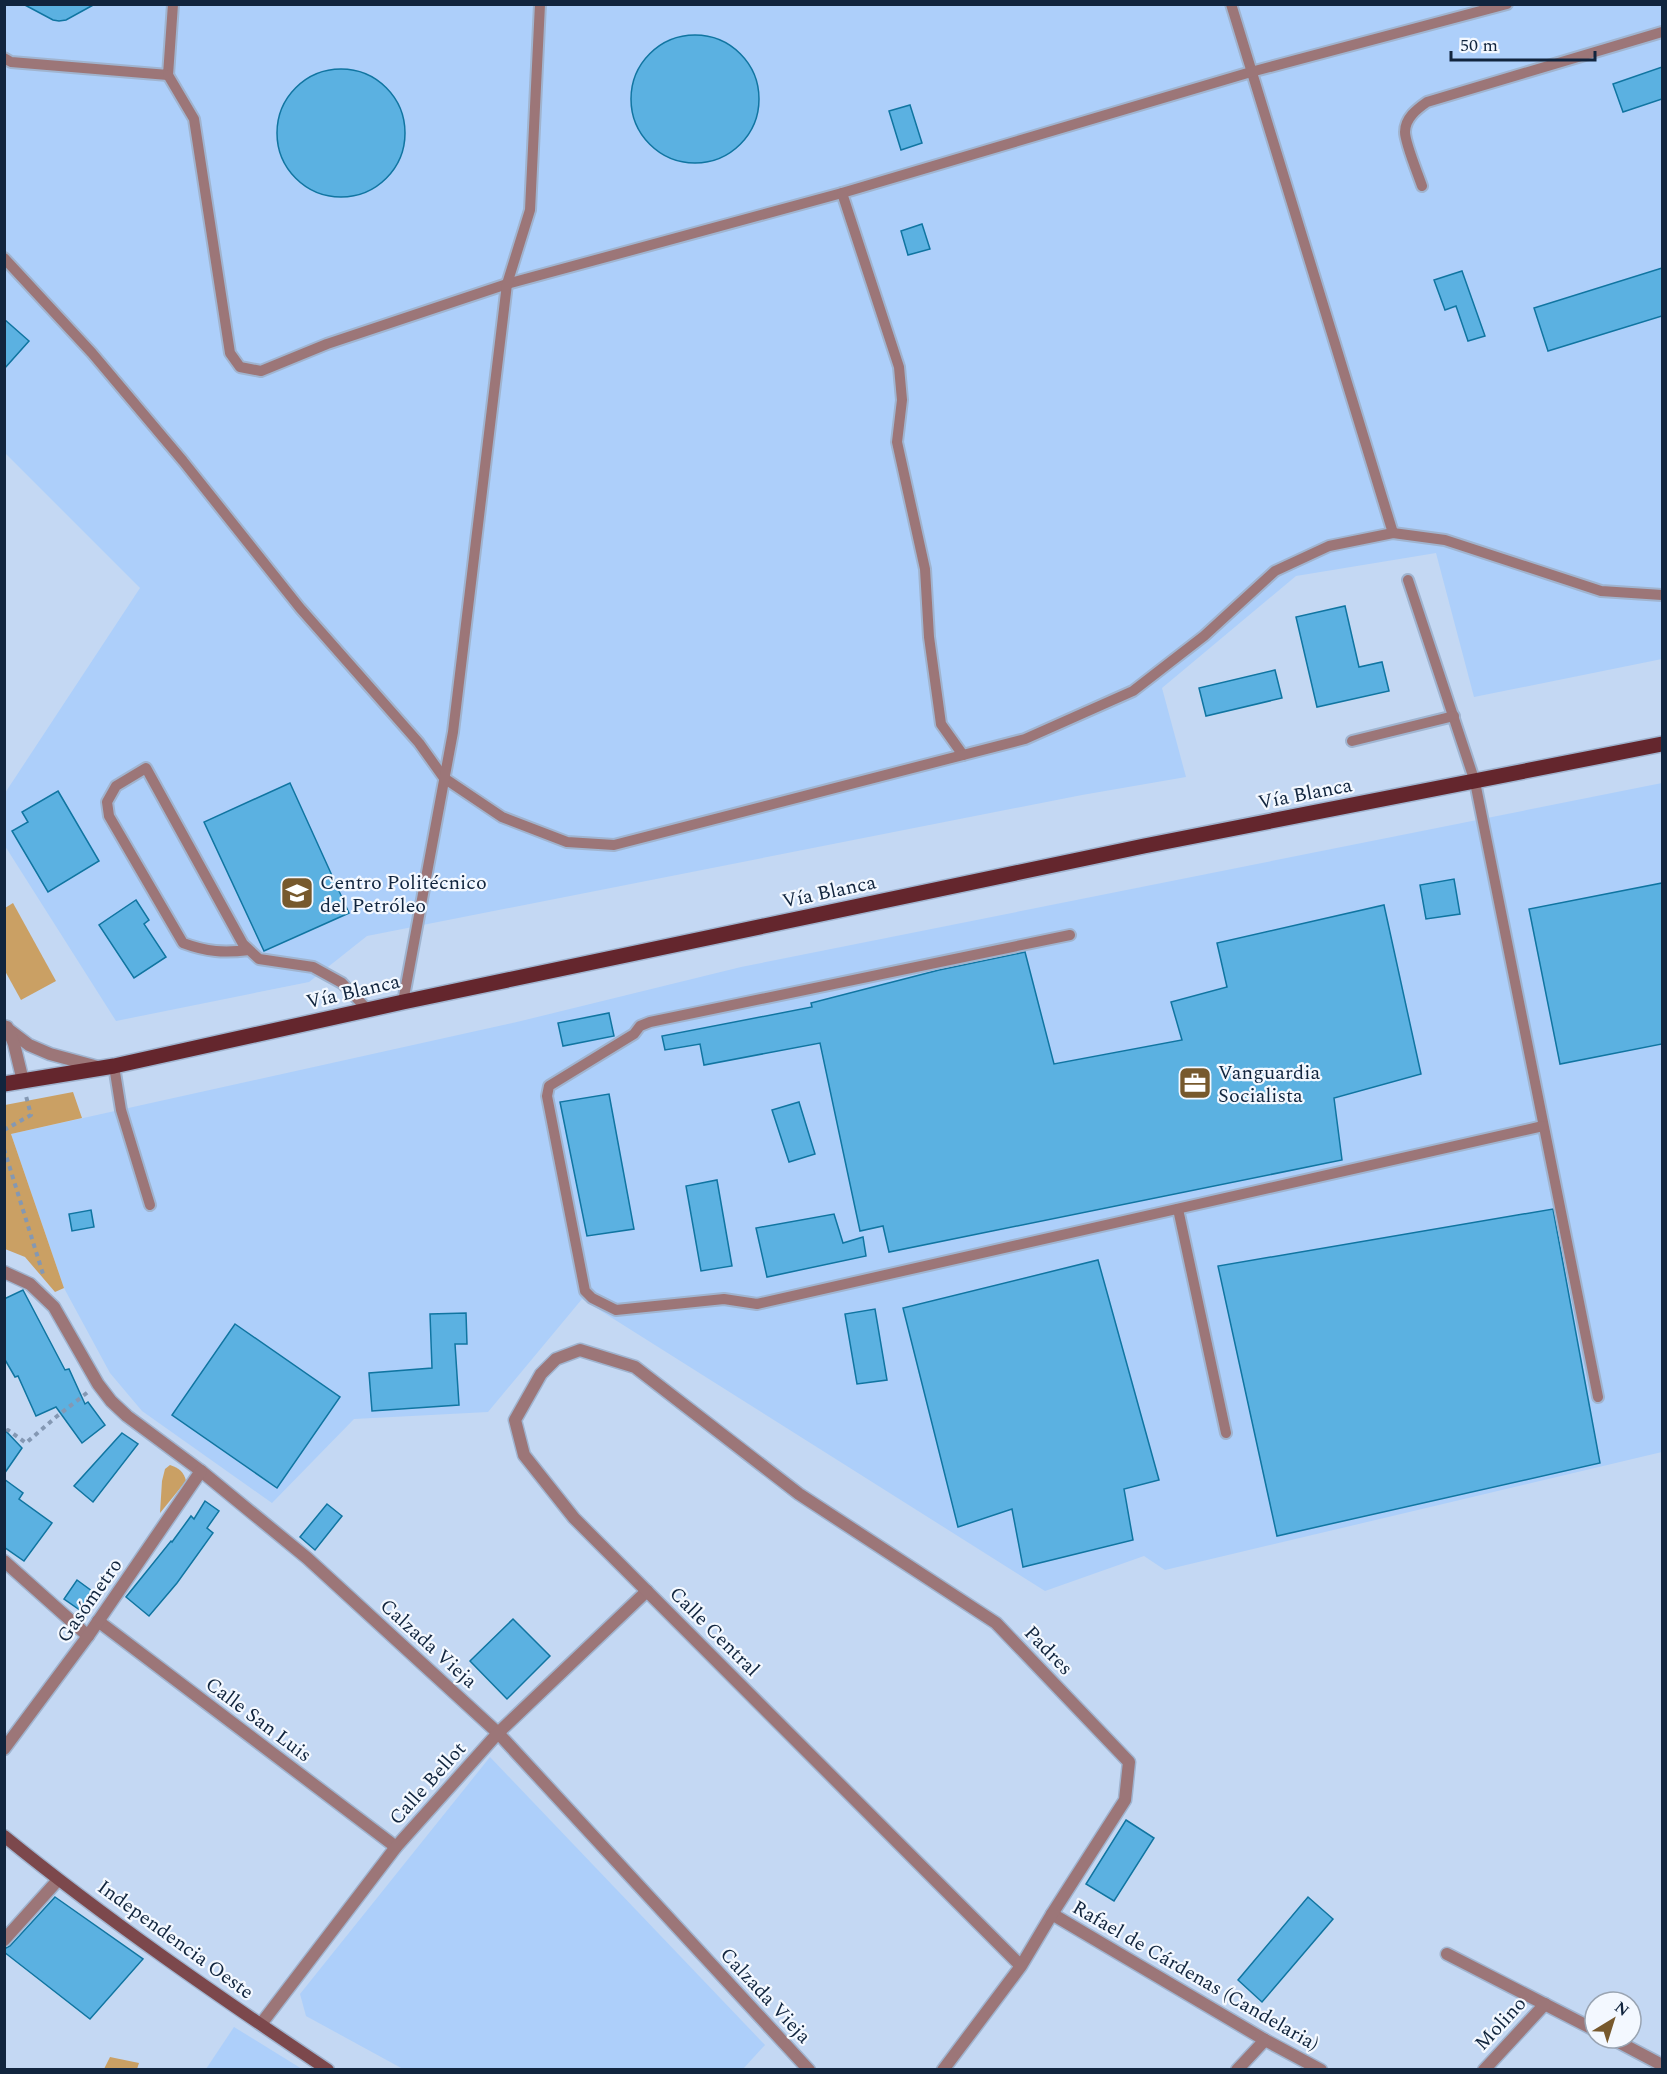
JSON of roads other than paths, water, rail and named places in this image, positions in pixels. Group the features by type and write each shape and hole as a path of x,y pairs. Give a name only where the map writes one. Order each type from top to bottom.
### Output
{"main road":[{"name":"Vía Blanca","path":"4,1084 107,1067 403,1002 1144,846 1662,744"},
{"name":"Independencia Oeste","path":"4,1836 58,1880 328,2070"}],"street":[{"path":"5,1025 29,1045 50,1054 107,1067"},
{"path":"5,1025 14,1044 23,1081"},
{"name":"Calzada Vieja","path":"4,1272 30,1284 54,1307 98,1384 127,1416 201,1471 307,1558 498,1733 809,2070"},
{"name":"Calle Central","path":"635,1367 580,1350 556,1359 541,1374 515,1420 524,1455 574,1518 1021,1966"},
{"name":"Padres","path":"635,1367 799,1494 996,1623 1129,1762 1125,1800 1021,1966 943,2070"},
{"name":"Gasómetro","path":"4,1749 88,1636 201,1471"},
{"path":"4,1561 88,1636"},
{"name":"Calle Bellot","path":"261,2024 396,1847 498,1733 647,1591"},
{"name":"Calle San Luis","path":"98,1621 396,1847"},
{"path":"4,1940 58,1880"},
{"name":"Rafael de Cárdenas (Candelaria)","path":"1052,1914 1265,2040 1321,2070"},
{"path":"1447,1954 1583,2024"},
{"name":"Molino","path":"1484,2070 1545,2004"},
{"path":"1237,2070 1265,2040"},
{"path":"1634,2050 1662,2065"}],"lane":[{"path":"173,4 168,75 194,120 230,353 240,367 261,371 327,344 507,284 842,193 1251,72 1507,4"},
{"path":"403,1002 453,732 507,284 530,210 540,4"},
{"path":"1231,4 1393,533"},
{"path":"1422,186 1405,132 1408,121 1416,110 1427,102 1662,32"},
{"path":"4,58 11,62 168,75"},
{"path":"842,193 899,367 902,400 897,442 925,568 929,637 941,724 963,755"},
{"path":"4,258 92,353 183,460 300,608 419,743 444,778 502,817 567,843 614,845 1025,739 1133,691 1204,636 1275,571 1329,546 1393,533 1445,540 1601,591 1662,595"},
{"path":"1408,580 1475,782 1598,1396"},
{"path":"1352,741 1454,716"},
{"path":"249,950 226,953 199,949 183,943 109,816 107,802 116,786 146,768 243,944 259,959 312,967 342,983 368,1010"},
{"path":"1070,935 650,1022 640,1026 634,1034 549,1086 547,1096 585,1291 592,1298 616,1310 724,1299 757,1304 1543,1126"},
{"path":"107,1067 150,1205"},
{"path":"1178,1209 1226,1433"}],"place":[{"name":"Centro Politécnico del Petróleo","path":"297,893"},
{"name":"Vanguardia Socialista","path":"1195,1083"}]}
